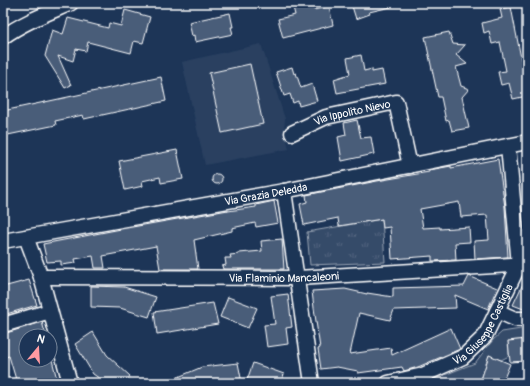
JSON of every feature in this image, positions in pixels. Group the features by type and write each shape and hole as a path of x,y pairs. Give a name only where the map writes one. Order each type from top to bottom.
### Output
{"street":[{"path":"3,37 15,28 71,3"},
{"name":"Via Ippolito Nievo","path":"292,133 326,116 396,102 410,166"},
{"name":"Via Grazia Deledda","path":"3,241 284,191 527,142"},
{"path":"508,146 523,264"},
{"path":"284,191 298,278 312,383"},
{"path":"26,237 41,277 70,383"},
{"name":"Via Flaminio Mancaleoni","path":"41,277 298,278 523,264"},
{"name":"Via Giuseppe Castiglia","path":"388,383 423,374 463,356 485,336 523,264"},
{"path":"3,325 50,311"},
{"path":"497,311 515,319 527,319"}],"shaded area":[{"path":"261,44 285,119 284,129 289,149 205,165 182,62"}],"green space":[{"path":"382,219 385,262 310,265 307,232"},
{"path":"527,328 527,339 508,341 509,356 501,360 489,355 480,382 470,379 469,383 424,383 475,363 493,340 502,332"}],"building":[{"path":"292,3 312,3 314,10 329,6 333,25 283,38 278,19 295,15"},
{"path":"351,3 390,3 391,7 369,12 370,14 356,19"},
{"path":"511,7 527,89 527,96 513,99 509,83 501,85 498,72 506,71 500,42 492,44 489,31 484,33 482,23 502,18 500,9"},
{"path":"125,10 150,17 143,43 134,41 131,53 88,42 86,51 76,49 73,61 58,56 71,85 65,88 45,56 52,30 63,34 68,18 108,28 109,23 121,26"},
{"path":"230,13 233,34 195,42 189,22"},
{"path":"449,32 453,44 465,45 456,55 467,64 456,67 461,86 469,89 462,97 469,128 452,131 449,120 446,121 441,97 438,97 425,37"},
{"path":"361,55 364,71 372,69 372,72 382,70 385,84 337,93 334,79 350,74 347,58"},
{"path":"250,64 263,124 222,133 209,73"},
{"path":"292,67 294,74 296,73 301,88 312,84 317,101 299,106 298,101 293,103 290,94 284,96 276,72"},
{"path":"161,77 166,101 84,119 83,115 55,121 56,125 3,136 3,111"},
{"path":"357,120 361,138 371,137 374,154 342,161 338,137 346,135 344,123"},
{"path":"177,150 183,179 161,183 160,177 142,181 143,186 125,190 119,161"},
{"path":"498,159 505,207 508,257 475,259 474,241 489,240 487,215 461,217 459,202 420,209 423,228 440,227 440,229 469,227 470,242 455,243 456,260 432,261 432,256 392,259 390,227 383,228 382,219 339,226 338,218 304,225 300,204 307,202 306,195 429,172 429,170 451,166 451,168"},
{"path":"215,174 219,174 221,175 221,183 215,184 212,181 212,177"},
{"path":"274,201 278,223 256,227 255,223 232,228 232,231 194,240 198,269 160,269 156,246 103,256 105,268 95,268 93,256 75,259 76,263 61,265 61,261 47,262 43,244 228,210 256,207 256,205"},
{"path":"282,239 284,269 223,269 222,266 226,265 225,258 231,258 230,255 262,251 261,241"},
{"path":"527,275 527,310 526,310 513,305"},
{"path":"469,276 497,288 488,309 455,295 456,308 394,310 390,320 359,313 350,354 391,348 392,355 451,328 460,349 418,367 404,371 402,367 358,373 358,371 337,367 321,369 318,349 320,348 312,291 345,289 367,294 393,297 393,288 464,286"},
{"path":"29,280 37,305 3,315 3,287"},
{"path":"91,286 124,287 156,297 149,317 120,308 91,307"},
{"path":"288,294 292,327 286,328 288,344 267,347 264,325 275,324 271,296"},
{"path":"228,297 257,308 248,328 220,317"},
{"path":"213,303 218,324 157,334 154,312"},
{"path":"42,322 44,328 22,328"},
{"path":"18,329 18,368 54,368 58,383 17,383 9,356 3,358 3,334"},
{"path":"93,332 107,355 130,376 124,383 106,383 93,374 75,344"},
{"path":"527,339 527,361 510,362 508,341"},
{"path":"489,355 510,364 502,383 480,383"},
{"path":"238,363 242,383 164,383 202,367"},
{"path":"253,363 284,374 281,383 246,383"}]}
